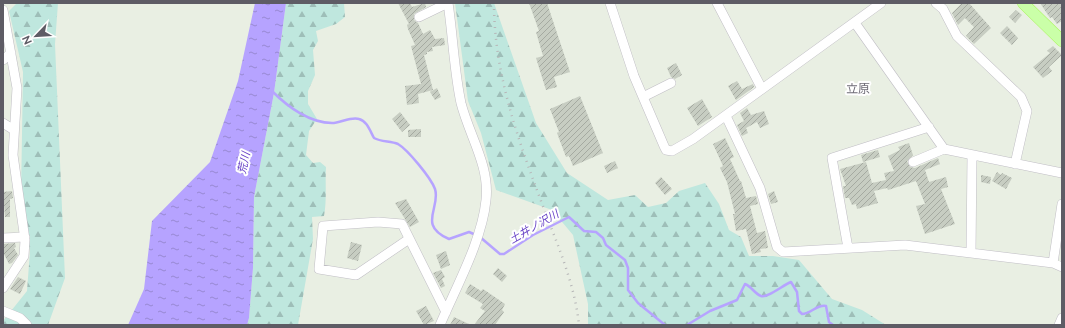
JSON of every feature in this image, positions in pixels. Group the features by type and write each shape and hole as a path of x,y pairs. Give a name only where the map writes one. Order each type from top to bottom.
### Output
{"main road":[{"path":"1023,3 1062,41"}],"street":[{"path":"419,17 448,3 461,102 480,158 487,186 485,213 481,226 453,299 440,325"},
{"path":"610,3 634,76 666,150 672,151 693,139 726,116 881,3"},
{"path":"717,3 762,89"},
{"path":"936,3 943,9 961,40 1021,97 1027,111 1015,164"},
{"path":"3,288 24,256 24,237 13,155 16,88 5,7"},
{"path":"855,23 944,148"},
{"path":"3,60 11,53"},
{"path":"643,97 671,83"},
{"path":"726,116 760,188 777,247 783,252 905,245 1058,265 1062,204"},
{"path":"3,123 14,130"},
{"path":"848,248 832,158 928,127"},
{"path":"913,162 944,148 1062,173"},
{"path":"971,253 972,154"},
{"path":"409,238 356,275 319,269 323,226 378,222 396,222 402,224 409,238 446,312"},
{"path":"3,238 24,237"},
{"path":"3,311 20,318 28,325"},
{"path":"1059,325 1062,318"}],"green space":[{"path":"17,3 58,3 55,44 65,278 48,325 3,325 3,321 27,291 30,251 21,195 23,72 9,11"},
{"path":"286,3 344,3 345,17 336,24 316,31 318,41 313,50 315,75 308,91 308,104 317,119 309,131 306,155 313,163 320,162 326,167 325,210 324,216 312,217 313,239 298,325 247,325 249,318 253,268 254,197 274,93"},
{"path":"455,3 494,3 536,123 567,173 608,200 635,195 648,207 666,203 679,191 705,183 719,204 729,230 741,237 749,256 773,256 799,260 832,299 862,310 886,325 588,325 588,304 573,235 552,210 496,190 481,133 468,101"}],"water":[{"name":"荒川","path":"255,3 286,3 274,93 254,197 253,268 249,318 247,325 128,325 144,289 152,221 210,162 238,81"}],"building":[{"path":"398,3 410,3 412,7 425,3 426,7 414,14 414,20 418,23 423,34 430,30 435,39 444,38 445,45 432,47 433,51 427,52 427,54 424,55 433,90 418,94 419,103 407,105 405,86 421,84 411,46 415,45 408,29 407,25 409,24"},
{"path":"529,3 547,3 570,72 554,77 557,87 546,90 536,58 543,56 536,32 539,31"},
{"path":"962,3 969,3 991,28 974,44 966,36 974,27 965,18 958,25 952,13"},
{"path":"1040,3 1062,3 1062,21 1057,24 1052,17 1050,18"},
{"path":"1016,10 1022,15 1015,23 1009,17"},
{"path":"1007,26 1018,38 1012,45 1000,33"},
{"path":"1053,46 1062,55 1049,67 1052,71 1043,78 1033,67 1050,53 1047,51"},
{"path":"676,63 682,75 675,79 671,77 667,68"},
{"path":"737,81 742,89 753,84 754,87 736,100 728,86"},
{"path":"437,88 441,97 435,100 430,92"},
{"path":"580,96 603,153 573,166 569,156 566,157 557,133 559,132 550,109"},
{"path":"702,99 712,117 698,126 687,108"},
{"path":"747,108 751,115 764,111 769,124 760,128 757,122 746,128 748,133 742,136 737,125 744,121 740,113"},
{"path":"400,112 410,125 402,132 392,119"},
{"path":"421,129 421,137 408,137 408,130"},
{"path":"725,138 734,157 730,159 741,181 746,198 756,196 758,204 750,206 757,233 765,231 768,248 760,249 761,252 752,254 746,229 736,231 733,214 735,214 727,182 720,168 723,166 713,144"},
{"path":"909,143 913,155 907,161 910,167 915,168 938,158 940,164 925,170 929,182 946,177 948,187 941,189 955,224 925,234 916,206 925,204 916,181 888,190 887,188 874,191 878,203 857,209 856,204 852,205 849,198 845,198 843,186 846,186 840,169 866,162 872,183 886,180 884,173 894,171 888,156 900,150 898,147"},
{"path":"878,150 880,157 863,162 861,155"},
{"path":"615,161 618,168 607,173 604,166"},
{"path":"997,172 1001,175 1002,173 1012,178 1006,189 992,181"},
{"path":"981,175 991,177 990,184 981,182"},
{"path":"661,177 672,189 665,195 655,183"},
{"path":"12,191 13,198 10,199 10,217 5,217 3,192"},
{"path":"774,191 778,202 771,204 768,194"},
{"path":"406,199 419,222 410,227 395,203"},
{"path":"351,242 362,245 358,261 347,258"},
{"path":"15,243 16,247 14,248 18,255 12,263 9,264 3,252 3,244"},
{"path":"446,251 450,265 441,269 436,255"},
{"path":"498,268 507,276 502,282 493,274"},
{"path":"441,270 445,277 442,279 445,286 441,288 433,273"},
{"path":"18,277 26,281 20,294 10,289"},
{"path":"470,284 481,291 483,289 505,304 502,310 504,312 495,325 474,325 485,311 480,308 483,304 465,293"},
{"path":"426,306 434,321 424,325 416,311"},
{"path":"454,317 471,325 450,325"}],"waterway":[{"name":"土井ノ沢川","path":"273,92 285,103 308,117 332,123 356,118 362,120 366,124 374,138 398,144 419,165 433,184 436,196 432,222 434,228 439,234 449,239 469,232 476,235"},
{"name":"土井ノ沢川","path":"480,237 500,254 504,254 533,235 569,217 584,231 596,232 603,238 606,245 625,260 628,268 628,290 638,303 665,325"},
{"name":"土井ノ沢川","path":"687,325 710,311 737,300 745,284 759,295 764,296 791,282 797,292 799,311 802,314 805,314 820,306 826,306 829,322 833,325"}],"railway":[{"path":"494,3 495,30 503,82 517,133 570,280 579,325"}],"district":[{"name":"立原","path":"858,89"}]}
